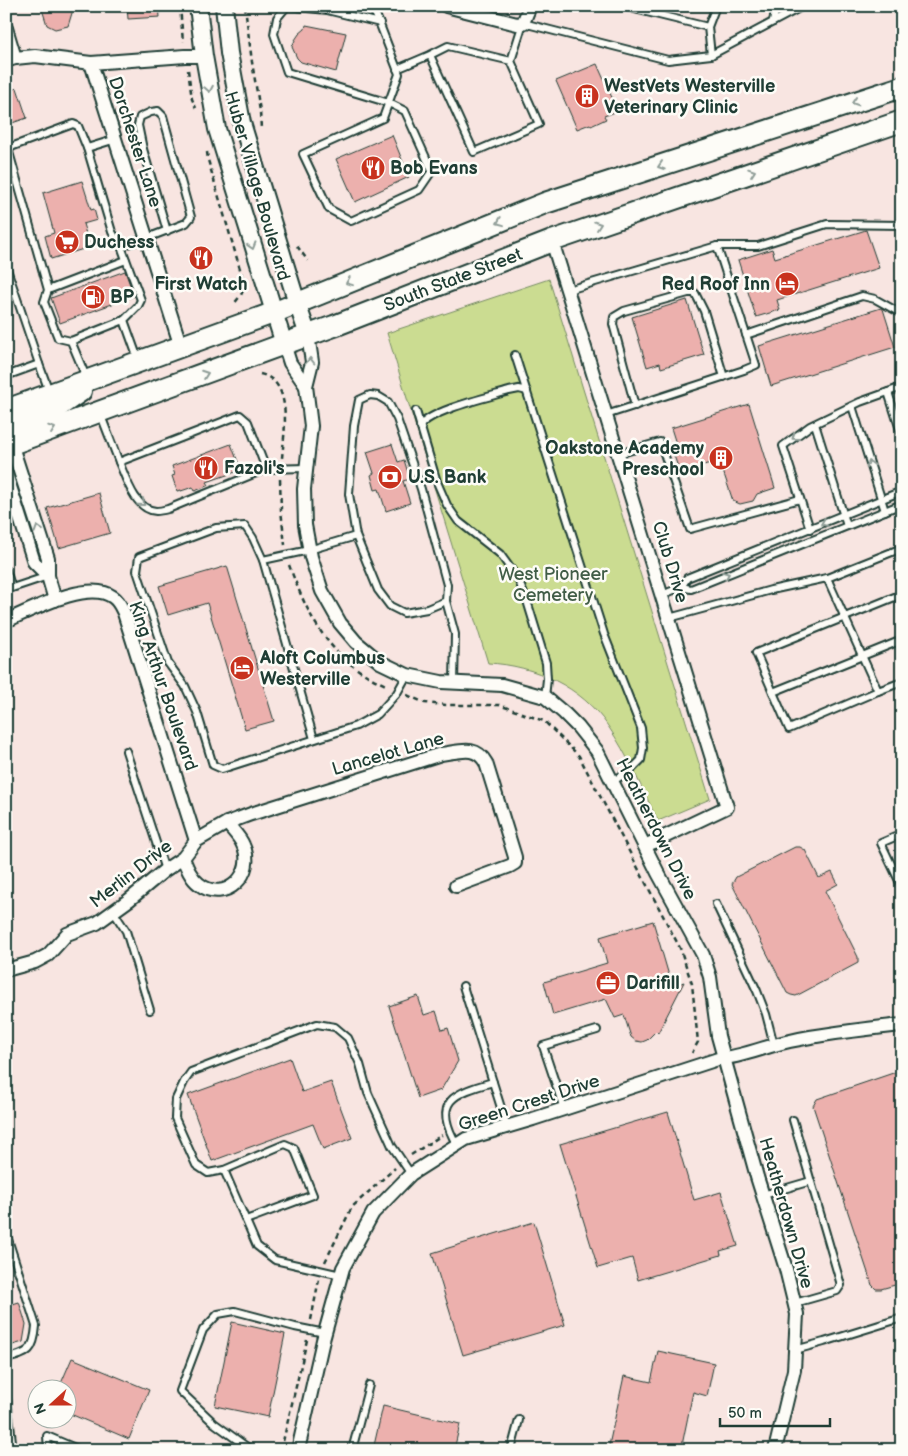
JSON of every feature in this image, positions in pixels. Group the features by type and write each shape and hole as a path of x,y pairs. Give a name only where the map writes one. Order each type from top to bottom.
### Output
{"main road":[{"name":"South State Street","path":"6,410 273,313 545,203 902,87"},
{"name":"South State Street","path":"7,435 99,412 327,329 552,241 902,121"},
{"path":"7,435 52,411 75,396 95,378"}],"street":[{"name":"Huber Village Boulevard","path":"198,6 204,56 217,129 284,344"},
{"name":"Huber Village Boulevard","path":"224,6 229,53 242,123 308,335"},
{"path":"446,6 517,24 523,23 530,6"},
{"path":"6,28 11,59 35,56 92,63 204,56"},
{"name":"Dorchester Lane","path":"92,63 181,347"},
{"name":"Club Drive","path":"552,241 727,808 645,846"},
{"name":"Heatherdown Drive","path":"308,335 312,362 306,386 311,426 304,490 305,525 309,550 322,591 340,623 356,642 380,662 407,675 441,682 502,685 544,697 564,713 597,751 703,955 710,977 718,1036 724,1059 786,1268 797,1314 794,1370 775,1450"},
{"name":"Heatherdown Drive","path":"284,344 290,363 306,386"},
{"path":"7,435 48,558 48,576 55,600"},
{"path":"6,474 34,562 48,576"},
{"name":"King Arthur Boulevard","path":"6,621 55,600 89,590 100,591 113,596 119,603 127,622 196,840"},
{"name":"Lancelot Lane","path":"196,840 227,823 252,814 441,754 470,750 477,752 486,763 515,857 515,863 456,886"},
{"path":"183,858 189,872 198,884 207,889 227,888 237,882 243,875 246,865 246,854 243,844 227,823"},
{"name":"Merlin Drive","path":"6,970 35,962 48,955 67,934 97,922 130,900 164,870 183,858 196,840"},
{"name":"Green Crest Drive","path":"298,1450 325,1333 343,1268 373,1212 411,1174 466,1139 718,1059 790,1041 861,1029 902,1025"}],"lane":[{"path":"371,6 380,24 399,74 389,103 383,118 304,154 329,209 350,221 419,190 432,171 405,111 389,103 287,72 274,34 277,18 288,6 328,10 380,24"},
{"path":"622,6 708,27"},
{"path":"711,55 708,27 716,6"},
{"path":"773,22 776,6"},
{"path":"430,55 474,152 539,124 511,60 523,23 668,60 711,55 803,6"},
{"path":"397,69 448,46 511,60"},
{"path":"121,246 167,231 186,223 190,217 163,116 158,111 140,117 138,126 167,231"},
{"path":"73,124 78,126 112,232 121,246 141,300 138,306 124,320 71,341 58,338 44,302 48,290 9,152 11,147 73,124"},
{"path":"86,148 116,139"},
{"path":"568,290 717,246 758,246 827,224 902,225"},
{"path":"606,415 756,365 717,246"},
{"path":"48,290 126,260"},
{"path":"6,266 50,395"},
{"path":"635,406 613,324 614,317 624,311 688,293 695,293 704,311 724,377"},
{"path":"746,336 862,296 875,299 902,314"},
{"path":"124,320 139,362"},
{"path":"71,341 95,378"},
{"path":"516,355 604,634 641,728 643,748 641,760 632,769 612,782"},
{"path":"6,376 39,364"},
{"path":"810,528 783,446 815,424 860,402 902,387"},
{"path":"420,426 430,416 443,411 509,390 527,390"},
{"path":"888,392 902,436"},
{"path":"446,601 427,608 404,613 390,606 378,590 356,536 349,494 354,426 359,400 370,394 388,402 397,419 421,489 447,585 446,601 455,634 454,683"},
{"path":"852,406 885,511"},
{"path":"99,412 134,497 144,507 155,511 168,509 266,469 306,468"},
{"path":"416,412 437,482 447,505 458,521 500,554 518,579 528,604 546,663 547,679 544,697"},
{"path":"119,462 240,415 248,422 266,469"},
{"path":"815,424 847,526"},
{"path":"618,454 660,442 690,529 800,499"},
{"path":"662,595 681,587 687,578 902,491"},
{"path":"681,587 691,589 902,504"},
{"path":"314,739 263,560 245,526 216,528 140,557 138,571 168,663 185,686 197,712 213,765 222,769 356,726 378,714 398,691 407,675"},
{"path":"263,560 309,550 356,536"},
{"path":"669,618 771,590 827,578 902,548"},
{"path":"6,570 9,588 48,576"},
{"path":"827,578 878,691"},
{"path":"902,594 756,653 789,729 902,682"},
{"path":"773,692 902,640"},
{"path":"126,751 164,870"},
{"path":"902,834 881,843 902,887"},
{"path":"716,904 757,991 766,1014 774,1045"},
{"path":"113,911 126,931 150,1010"},
{"path":"463,986 506,1127"},
{"path":"246,1220 313,1195 294,1148 285,1144 224,1170 208,1173 196,1165 175,1118 176,1099 191,1072 316,1024 335,1028 348,1038 360,1064 368,1093 392,1146 411,1174"},
{"path":"564,1109 543,1046 597,1030"},
{"path":"457,1145 449,1130 446,1112 452,1099 470,1089 493,1082"},
{"path":"793,1120 841,1285 838,1291 795,1303"},
{"path":"224,1170 257,1246 275,1260 341,1276"},
{"path":"763,1195 811,1181"},
{"path":"6,1233 36,1326 35,1342 25,1354 6,1358"},
{"path":"251,1450 214,1422 180,1391 203,1330 218,1314 235,1311 325,1333"},
{"path":"795,1350 902,1318"},
{"path":"352,1450 369,1384"},
{"path":"6,1390 13,1450"},
{"path":"511,1450 519,1420"},
{"path":"48,1450 47,1436 80,1450"}],"path":[{"path":"245,6 260,111 260,127 263,136"},
{"path":"296,246 308,261"},
{"path":"260,374 271,379 279,386 283,400 284,431 280,486 281,510 289,565 312,618 327,641 346,661 376,680 425,703 499,705 544,721 579,756 680,948 692,984 698,1042 692,1053"},
{"path":"281,1450 321,1270 352,1207 402,1161 449,1130"}],"green space":[{"name":"West Pioneer Cemetery","path":"549,279 710,799 658,821 615,737 597,712 585,700 571,689 539,674 522,668 488,663 387,333"}],"building":[{"path":"41,6 70,6 72,13 68,26 55,29 47,25"},
{"path":"127,6 159,6 160,17 128,19"},
{"path":"306,25 346,33 336,72 301,62 297,58 292,47"},
{"name":"WestVets Westerville Veterinary Clinic","path":"597,64 618,111 604,116 606,119 591,126 590,124 577,129 556,81"},
{"path":"17,88 27,118 6,125 6,92"},
{"name":"Bob Evans","path":"392,135 409,177 355,202 336,159"},
{"path":"82,181 91,210 94,209 97,220 83,224 90,247 51,259 45,236 54,233 43,193"},
{"name":"Red Roof Inn","path":"866,230 879,268 777,300 780,310 756,317 738,260 772,249 775,258"},
{"name":"BP","path":"125,271 134,296 60,323 51,298"},
{"path":"687,300 704,355 661,368 660,363 647,367 632,317"},
{"path":"881,308 883,309 895,347 771,386 759,346"},
{"name":"Oakstone Academy Preschool","path":"749,404 775,488 757,494 753,501 740,504 733,501 723,471 710,463 685,471 678,467 673,453 677,447 671,428"},
{"name":"Fazoli's","path":"231,444 241,470 207,482 209,485 195,491 193,487 177,491 172,476 175,475 172,466"},
{"name":"U.S. Bank","path":"392,444 398,462 404,460 410,479 403,481 410,503 386,511 379,489 375,490 371,475 374,473 367,452"},
{"path":"99,493 110,533 59,548 47,508"},
{"name":"Aloft Columbus Westerville","path":"227,566 274,721 245,729 207,603 168,615 159,586"},
{"path":"795,847 805,850 819,878 832,872 838,884 825,891 858,957 858,963 796,996 787,993 732,884 736,877"},
{"name":"Darifill","path":"653,921 672,986 684,982 658,1033 656,1031 647,1040 642,1042 636,1041 631,1037 624,1015 615,1018 606,999 553,1015 544,982 607,963 600,937"},
{"path":"418,996 424,1015 436,1011 442,1030 448,1028 458,1061 441,1090 418,1098 389,1006"},
{"path":"290,1058 302,1092 331,1082 352,1138 323,1149 313,1124 212,1161 188,1095"},
{"path":"902,1070 902,1283 876,1289 872,1285 813,1106 817,1099"},
{"path":"668,1112 694,1200 721,1192 738,1246 720,1251 721,1255 638,1280 632,1258 598,1268 560,1144"},
{"path":"534,1222 565,1325 463,1355 432,1253"},
{"path":"19,1302 26,1324 23,1342 6,1347 6,1306"},
{"path":"232,1322 285,1334 268,1417 215,1406"},
{"path":"658,1351 714,1363 707,1396 693,1392 681,1450 608,1450 624,1376 651,1382"},
{"path":"72,1358 149,1390 129,1439 78,1417 78,1378 63,1378"},
{"path":"383,1406 460,1424 454,1450 373,1450"}],"place":[{"name":"WestVets Westerville Veterinary Clinic","path":"587,96"},
{"name":"Bob Evans","path":"373,168"},
{"name":"Duchess","path":"67,242"},
{"name":"First Watch","path":"201,258"},
{"name":"Red Roof Inn","path":"787,284"},
{"name":"BP","path":"93,297"},
{"name":"Oakstone Academy Preschool","path":"721,458"},
{"name":"Fazoli's","path":"206,468"},
{"name":"U.S. Bank","path":"390,477"},
{"name":"Aloft Columbus Westerville","path":"242,668"},
{"name":"Darifill","path":"608,983"}]}
